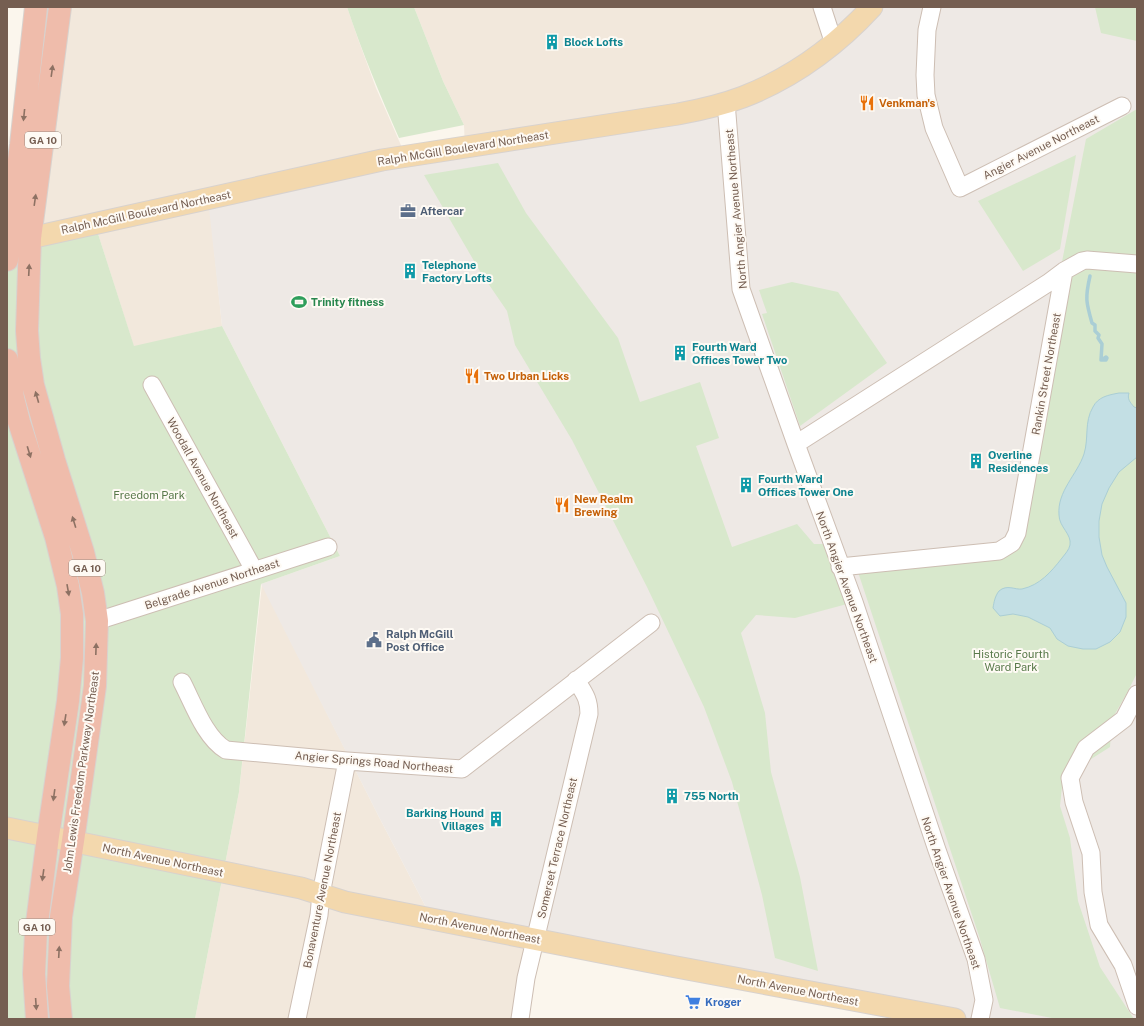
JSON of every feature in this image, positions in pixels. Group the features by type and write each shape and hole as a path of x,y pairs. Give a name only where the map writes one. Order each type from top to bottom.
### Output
{"highway":[{"name":"John Lewis Freedom Parkway Northeast","path":"36,7 21,145 13,245 27,331 33,386 54,460 83,552 93,593 97,620 95,686 61,917 58,986 61,1019"},
{"name":"John Lewis Freedom Parkway Northeast","path":"13,245 56,42 60,7"},
{"path":"56,42 68,7"},
{"name":"John Lewis Freedom Parkway Northeast","path":"7,360 13,398 19,422 56,538 68,586 72,614 72,658 68,701 48,836 36,931 34,974 37,1019"}],"main road":[{"name":"Ralph McGill Boulevard Northeast","path":"13,245 382,160 709,108 743,97 776,82 802,66 834,44 872,7"},
{"name":"North Avenue Northeast","path":"7,828 301,888 345,902 671,966 954,1019"}],"street":[{"path":"822,7 834,44"},
{"name":"Angier Avenue Northeast","path":"932,7 927,30 925,75 926,95 934,128 960,188 1122,106"},
{"name":"North Angier Avenue Northeast","path":"726,102 741,289 840,567 854,602 937,850 976,959 984,1000 980,1019"},
{"path":"796,444 1042,287 1077,263 1087,260 1137,264"},
{"name":"Rankin Street Northeast","path":"840,567 999,551 1012,543 1017,533 1064,271"},
{"name":"Woodall Avenue Northeast","path":"152,385 254,570"},
{"name":"Belgrade Avenue Northeast","path":"97,620 328,547"},
{"name":"Angier Springs Road Northeast","path":"182,682 208,733 219,746 226,750 347,761 462,769 651,623"},
{"name":"Somerset Terrace Northeast","path":"520,1019 526,978 589,714 588,698 576,680"},
{"path":"1137,694 1130,720 1086,748 1070,778 1074,802 1091,853 1093,892 1099,925 1123,965 1137,1006"},
{"name":"Bonaventure Avenue Northeast","path":"297,1019 319,915 321,894 347,761"}],"shaded area":[{"path":"52,7 347,7 376,88 407,159 209,199 222,326 134,347 92,215 37,230"},
{"path":"414,7 824,7 834,44 728,101 465,148 464,125 443,81"},
{"path":"824,7 1137,7 1137,1019 962,1019 431,917 261,584 340,556 222,326 208,199 728,101 834,44"},
{"path":"262,584 431,917 541,934 523,1019 195,1019 239,792"}],"green space":[{"path":"347,7 414,7 443,81 464,125 399,138"},
{"path":"1095,7 1137,7 1137,41 1101,33"},
{"name":"Historic Fourth Ward Park","path":"1137,109 1137,673 1112,719 1110,747 1063,777 1060,806 1070,838 1078,901 1100,967 1134,1019 1057,1019 1000,1008 979,936 858,572 998,543 1009,533 1086,139"},
{"path":"1076,155 1060,249 1023,271 978,201"},
{"path":"498,163 526,213 618,338 640,402 700,382 719,438 696,446 732,547 797,524 814,544 826,544 847,604 795,618 756,615 741,633 765,713 771,772 800,877 818,971 775,958 762,895 732,782 704,707 647,587 572,440 515,345 507,311 481,273 424,175"},
{"name":"Freedom Park","path":"92,215 134,346 222,326 340,556 261,584 239,792 195,1019 7,1019 7,239"},
{"path":"792,282 838,292 887,363 800,426 762,314 767,313 759,290"}],"water":[{"path":"1119,393 1129,393 1129,400 1134,407 1137,408 1137,457 1119,472 1109,488 1102,504 1099,521 1099,537 1102,555 1126,603 1126,617 1120,632 1110,642 1096,649 1083,649 1068,646 1057,639 1050,628 1028,617 1013,614 1000,616 993,608 999,591 1005,588 1022,589 1040,581 1049,573 1068,550 1070,545 1069,537 1061,523 1059,515 1061,498 1084,454 1088,418 1093,407 1101,399"}],"waterway":[{"path":"1090,276 1087,290 1087,305 1092,323 1095,325 1095,331 1099,335 1098,338 1102,344 1101,360 1106,360 1106,357 1103,359 1105,358"}],"place":[{"name":"Block Lofts","path":"552,42"},
{"name":"Venkman's","path":"867,103"},
{"name":"Aftercar","path":"408,211"},
{"name":"Telephone Factory Lofts","path":"410,271"},
{"name":"Trinity fitness","path":"299,302"},
{"name":"Fourth Ward Offices Tower Two","path":"680,353"},
{"name":"Two Urban Licks","path":"472,376"},
{"name":"Overline Residences","path":"976,461"},
{"name":"Fourth Ward Offices Tower One","path":"746,485"},
{"name":"New Realm Brewing","path":"562,505"},
{"name":"Ralph McGill Post Office","path":"374,640"},
{"name":"755 North","path":"672,796"},
{"name":"Barking Hound Villages","path":"496,819"},
{"name":"Kroger","path":"693,1002"}]}
